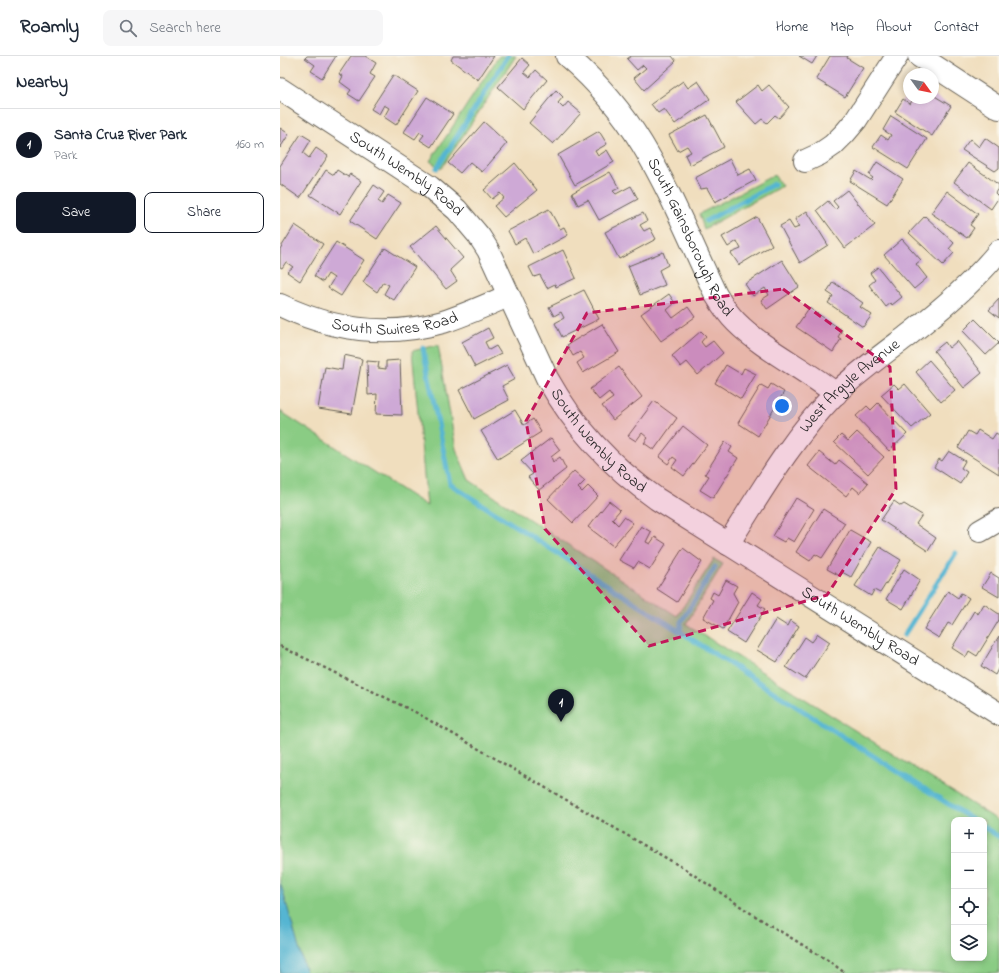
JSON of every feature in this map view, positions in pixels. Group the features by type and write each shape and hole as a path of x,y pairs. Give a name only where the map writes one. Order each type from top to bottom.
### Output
{"street":[{"name":"South Gainsborough Road","path":"567,56 589,76 612,101 642,142 716,295 726,310 748,333 836,394"},
{"path":"806,161 829,148 846,133 897,56"},
{"path":"919,56 999,108"},
{"name":"South Wembly Road","path":"280,89 417,178 444,197 461,214 479,236 488,250 508,296 556,394 567,411 594,445 625,475 728,544 999,714"},
{"name":"West Argyle Avenue","path":"728,544 792,445 836,394 872,362 952,299 986,266 999,251"},
{"name":"South Swires Road","path":"280,305 299,314 338,326 374,330 392,330 427,326 444,322 508,296"},
{"path":"980,531 999,520"}],"path":[{"path":"280,646 437,725 685,869 752,914 845,973"}],"highlighted area":[{"path":"783,289 890,367 896,489 827,595 649,646 545,529 526,421 587,313"}],"green space":[{"path":"499,56 516,56 441,169 430,161"},
{"path":"774,175 782,186 704,229 699,214"},
{"path":"438,345 456,449 469,480 677,616 714,559 723,564 686,624 999,821 999,973 280,973 280,411 427,506 412,351"}],"water":[{"path":"280,881 306,973 280,973"}],"building":[{"path":"307,56 336,56 322,78 311,71 315,65 305,58"},
{"path":"351,56 365,56 376,63 370,74 375,77 359,101 348,94 351,90 340,82 343,76 339,74"},
{"path":"453,56 494,56 478,80 451,60"},
{"path":"631,56 672,56 676,61 644,90 634,78 646,68 643,65 637,70 627,59"},
{"path":"799,56 817,56 812,64"},
{"path":"830,56 848,56 847,58 863,68 845,97 816,79"},
{"path":"522,58 530,65 524,72 530,77 536,70 547,80 523,109 498,87"},
{"path":"393,75 418,91 396,125 384,117 389,108 384,105 379,114 371,109"},
{"path":"683,81 688,88 698,81 710,99 675,124 664,109 658,113 651,104"},
{"path":"758,85 762,91 769,85 789,107 779,118 775,115 767,123 762,119 756,124 736,102"},
{"path":"556,90 563,97 558,103 563,108 568,102 581,113 553,144 529,123"},
{"path":"427,97 453,114 431,147 420,140 424,135 420,132 415,139 404,132"},
{"path":"903,99 903,104 939,104 939,99 951,106 932,136 895,112"},
{"path":"707,115 724,147 690,165 685,155 691,152 687,146 678,151 669,135"},
{"path":"891,116 927,139 908,169 873,147 881,135 888,140 891,135 883,130"},
{"path":"484,122 507,143 482,172 470,162 460,173 448,163"},
{"path":"280,128 289,134 280,148"},
{"path":"599,131 607,144 595,151 598,156 607,150 614,162 575,185 558,155"},
{"path":"301,134 311,140 303,153 309,158 316,148 328,156 300,198 280,184 280,166"},
{"path":"985,138 999,148 999,168 995,171 962,150 970,139 979,147"},
{"path":"730,159 738,175 750,169 756,180 715,202 707,188 701,189 695,178"},
{"path":"877,162 903,179 887,204 850,181 856,171 871,180 873,178 869,175"},
{"path":"515,163 537,190 504,217 494,206 504,198 500,193 492,199 484,190"},
{"path":"968,163 999,185 995,193 999,197 991,209 954,182"},
{"path":"326,170 334,175 337,170 348,177 350,174 361,181 340,214 310,195"},
{"path":"610,172 619,188 613,191 616,194 631,186 638,199 599,220 588,200 578,205 572,193"},
{"path":"374,185 384,192 378,201 382,204 388,195 401,203 377,239 350,221"},
{"path":"847,190 875,225 845,248 817,210 828,201 835,210 838,207 833,201"},
{"path":"947,191 978,214 970,225 974,228 967,238 931,213"},
{"path":"549,209 560,229 564,227 568,235 533,254 525,238 515,244 508,231"},
{"path":"807,211 828,245 800,263 780,226 789,221 794,229 799,227 795,219"},
{"path":"643,213 647,221 640,225 644,231 650,228 656,239 619,259 605,232"},
{"path":"925,216 954,243 949,249 954,253 943,265 909,233"},
{"path":"757,217 772,245 739,265 731,253 741,249 737,241 728,247 722,237"},
{"path":"295,225 323,244 300,281 287,272 293,267 286,262 282,268 280,267 280,249"},
{"path":"436,226 463,258 450,270 457,281 446,289 410,247"},
{"path":"902,239 921,260 916,264 927,278 914,289 884,255"},
{"path":"336,242 364,260 341,296 328,288 334,278 328,274 323,282 314,276"},
{"path":"385,248 415,267 394,300 384,294 389,285 383,282 377,292 363,282"},
{"path":"563,250 576,278 556,287 555,284 547,288 540,275 534,277 529,267"},
{"path":"663,252 668,265 659,270 665,285 640,295 628,266"},
{"path":"782,260 799,287 767,309 761,300 769,295 765,288 753,296 745,284"},
{"path":"878,267 902,297 892,305 891,303 886,307 869,285 875,280 870,273"},
{"path":"833,282 863,303 860,307 872,315 863,327 828,303 833,296 827,292"},
{"path":"584,290 599,319 562,337 555,323 564,318 561,312 554,316 549,307"},
{"path":"669,294 675,303 667,310 673,318 688,307 695,317 661,341 641,314"},
{"path":"999,299 999,318 989,310"},
{"path":"809,308 842,330 838,337 841,339 833,352 796,327"},
{"path":"975,319 999,343 986,355 963,331"},
{"path":"602,324 619,352 583,373 577,363 584,358 580,352 573,356 567,345"},
{"path":"488,328 493,338 485,342 489,350 496,346 501,354 475,367 462,342"},
{"path":"701,331 706,336 701,342 705,347 713,341 723,353 698,375 687,362 681,367 672,356"},
{"path":"957,341 982,373 964,388 934,351 945,342 949,348"},
{"path":"344,355 362,359 352,414 318,409 325,367 342,370"},
{"path":"400,360 402,415 376,414 377,394 368,395 367,361 379,362 378,368 386,369 386,361"},
{"path":"929,360 955,390 941,402 916,372"},
{"path":"507,365 515,379 502,386 509,400 474,419 459,390"},
{"path":"726,365 741,374 744,368 756,374 741,399 715,383"},
{"path":"619,367 642,397 613,420 602,406 613,398 609,392 599,400 590,389"},
{"path":"771,384 784,392 758,436 738,423 761,385 768,389"},
{"path":"894,384 899,389 905,384 930,413 912,428 881,395"},
{"path":"654,401 677,418 654,450 644,443 648,438 642,433 636,441 628,436"},
{"path":"878,403 907,434 889,451 856,416 867,406 871,410"},
{"path":"515,410 524,425 533,419 541,432 498,459 481,431"},
{"path":"683,426 707,445 684,476 672,467 677,460 673,457 668,464 659,457"},
{"path":"978,430 992,439 996,433 999,435 999,474 958,448 968,431 975,435"},
{"path":"857,432 884,457 868,474 834,442 841,435 848,441"},
{"path":"551,438 560,450 551,457 553,462 560,457 566,469 539,490 528,477 533,474 521,461"},
{"path":"725,442 732,447 729,452 738,458 713,498 700,490 709,476 705,474"},
{"path":"949,451 965,461 961,468 967,472 960,484 934,467 939,459 942,461"},
{"path":"819,452 835,465 839,460 868,483 860,493 853,487 846,496 808,466"},
{"path":"574,471 585,481 578,488 582,492 588,486 598,496 573,523 548,499"},
{"path":"796,498 814,509 794,542 787,538 784,542 773,536"},
{"path":"609,501 620,510 612,519 618,525 624,517 633,523 613,546 588,527"},
{"path":"894,501 901,506 904,504 922,515 916,524 936,538 928,551 881,520"},
{"path":"823,509 845,523 822,558 815,554 810,561 796,552"},
{"path":"641,526 651,532 646,542 650,544 655,537 666,544 650,569 638,562 634,568 619,560"},
{"path":"850,530 871,542 851,577 842,572 840,576 827,569"},
{"path":"880,547 901,560 880,593 874,590 871,596 855,586"},
{"path":"683,548 702,562 677,602 657,589"},
{"path":"904,569 920,580 903,609 886,599"},
{"path":"991,573 999,578 999,597 982,587"},
{"path":"726,580 737,586 733,593 738,602 723,629 703,618 713,600 710,598 713,592 718,595"},
{"path":"948,591 958,598 961,593 969,598 952,625 948,623 939,638 924,629"},
{"path":"752,592 762,599 758,605 765,609 744,643 727,632"},
{"path":"984,604 999,614 999,620 977,656 969,651 966,657 952,648 974,611 978,614"},
{"path":"776,619 787,626 790,620 799,626 777,662 757,650"},
{"path":"818,634 830,642 805,679 786,667 805,637 812,642"},
{"path":"999,636 999,667 995,675 981,666"}],"waterway":[{"path":"437,168 508,56"},
{"path":"706,221 774,184"},
{"path":"423,348 450,484 968,817"},
{"path":"904,635 956,553"},
{"path":"680,632 681,622 715,567"},
{"path":"987,829 999,837"}],"place":[{"name":"Santa Cruz River Park","path":"561,722"}]}
